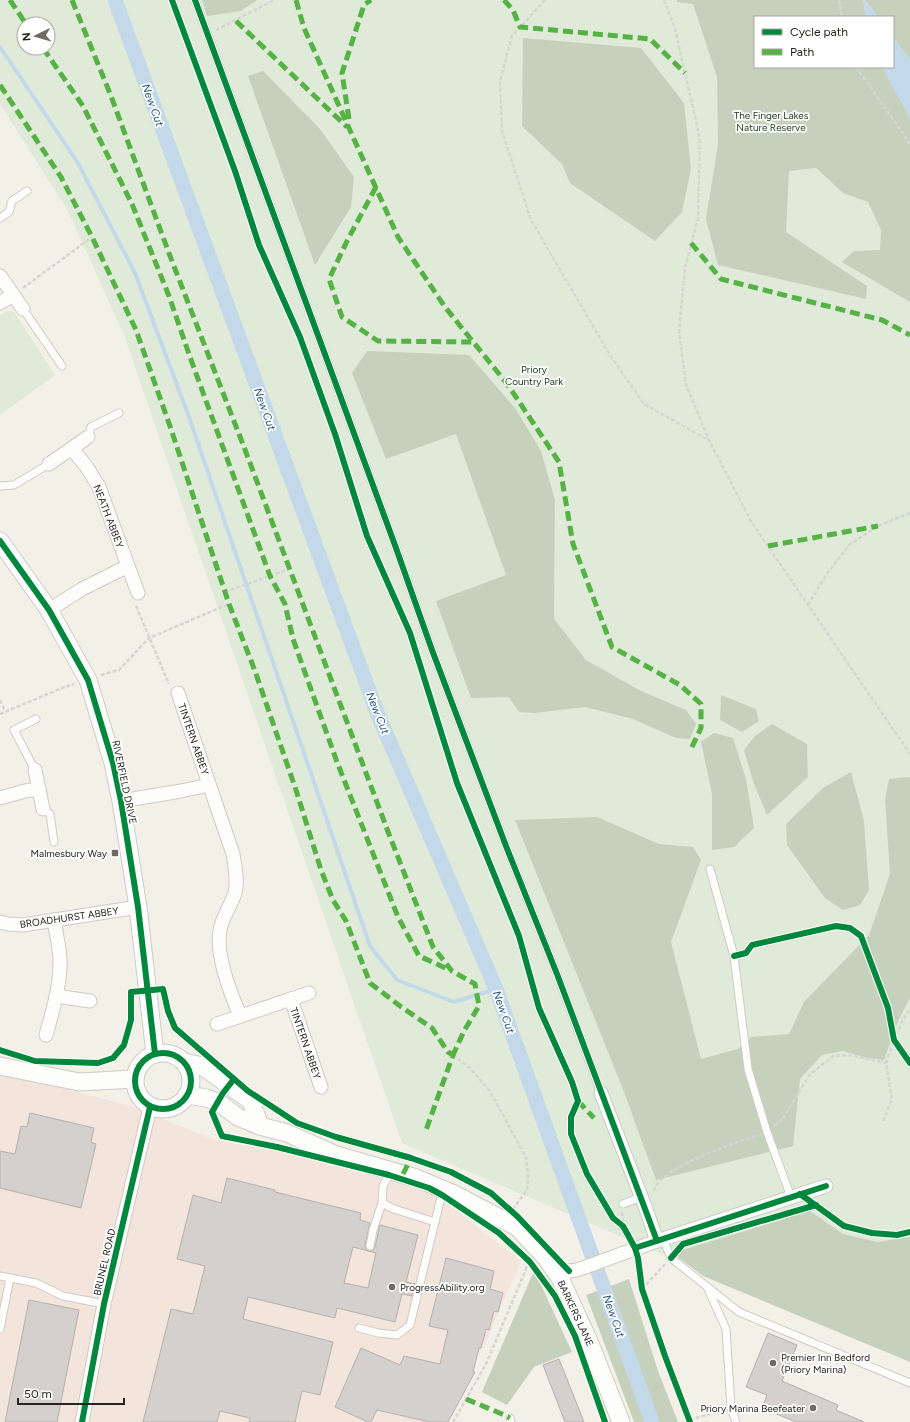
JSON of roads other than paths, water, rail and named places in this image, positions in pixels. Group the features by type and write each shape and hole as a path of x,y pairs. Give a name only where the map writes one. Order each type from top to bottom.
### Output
{"street":[{"path":"0,276 23,310"},
{"path":"0,303 13,295"},
{"path":"49,464 88,437"},
{"name":"NEATH ABBEY","path":"72,449 86,466 99,487 138,593"},
{"name":"RIVERFIELD DRIVE","path":"0,541 49,610 88,680 113,763 121,801 138,907 155,1054"},
{"path":"49,610 82,589 128,566"},
{"name":"TINTERN ABBEY","path":"178,693 234,854 237,876 235,893 220,930 219,947 227,982 240,1016"},
{"path":"35,770 43,809"},
{"name":"TINTERN ABBEY","path":"121,801 209,785"},
{"path":"0,798 39,789"},
{"name":"BROADHURST ABBEY","path":"0,922 23,925 138,907"},
{"path":"46,1035 56,996 60,957 54,920"},
{"name":"TINTERN ABBEY","path":"217,1024 309,993"},
{"path":"56,996 90,1001"},
{"name":"TINTERN ABBEY","path":"291,999 321,1087"},
{"path":"166,1053 177,1056 190,1070 192,1078 188,1095 180,1104 169,1109 150,1107 141,1098 135,1086 135,1079 140,1065 147,1058 155,1054 166,1053"},
{"path":"184,1062 202,1066 251,1101 260,1126"},
{"path":"0,1066 79,1082 135,1079"},
{"path":"601,1093 641,1197 660,1240"},
{"name":"BARKERS LANE","path":"188,1095 218,1102 238,1117 260,1126 287,1133 336,1155 416,1178 443,1189 517,1227 546,1258 560,1278 591,1346 621,1422"},
{"name":"BRUNEL ROAD","path":"82,1422 104,1304 150,1107"},
{"path":"560,1278 569,1271 577,1270 633,1249 826,1186"}],"lane":[{"path":"195,0 393,540 434,657 506,846 557,974 601,1093"},
{"path":"0,218 10,212 12,201 28,191"},
{"path":"23,310 62,366"},
{"path":"88,437 91,427 119,413"},
{"path":"0,486 14,485 49,464"},
{"path":"35,770 14,730 36,719"},
{"path":"43,809 50,814 54,842"},
{"path":"710,869 734,956 748,1069 767,1132 791,1197"},
{"path":"370,1246 373,1230 382,1203 383,1186 391,1170"},
{"path":"358,1328 378,1333 397,1335 410,1325 443,1189"},
{"path":"623,1204 641,1197"},
{"path":"382,1203 394,1209 435,1222"},
{"path":"660,1240 671,1258 708,1289 739,1312 910,1383"},
{"path":"0,1276 36,1283 63,1296 104,1304"},
{"path":"0,1329 10,1278"},
{"path":"708,1289 726,1329 730,1408 736,1422"}],"water":[{"path":"863,0 865,0 877,16 866,16"},
{"path":"894,38 910,59 910,118 883,68 894,68"}],"waterway":[{"name":"New Cut","path":"115,0 378,715 496,989 652,1422"},
{"path":"0,47 78,163 135,273 189,417 370,946 397,980 454,1002 496,989"}],"place":[{"name":"Malmesbury Way","path":"115,853"},
{"name":"ProgressAbility.org","path":"392,1287"},
{"name":"Premier Inn Bedford (Priory Marina)","path":"773,1363"},
{"name":"Priory Marina Beefeater","path":"813,1408"}],"park label":[{"name":"The Finger Lakes Nature Reserve","path":"771,120"},
{"name":"Priory Country Park","path":"534,374"}]}
